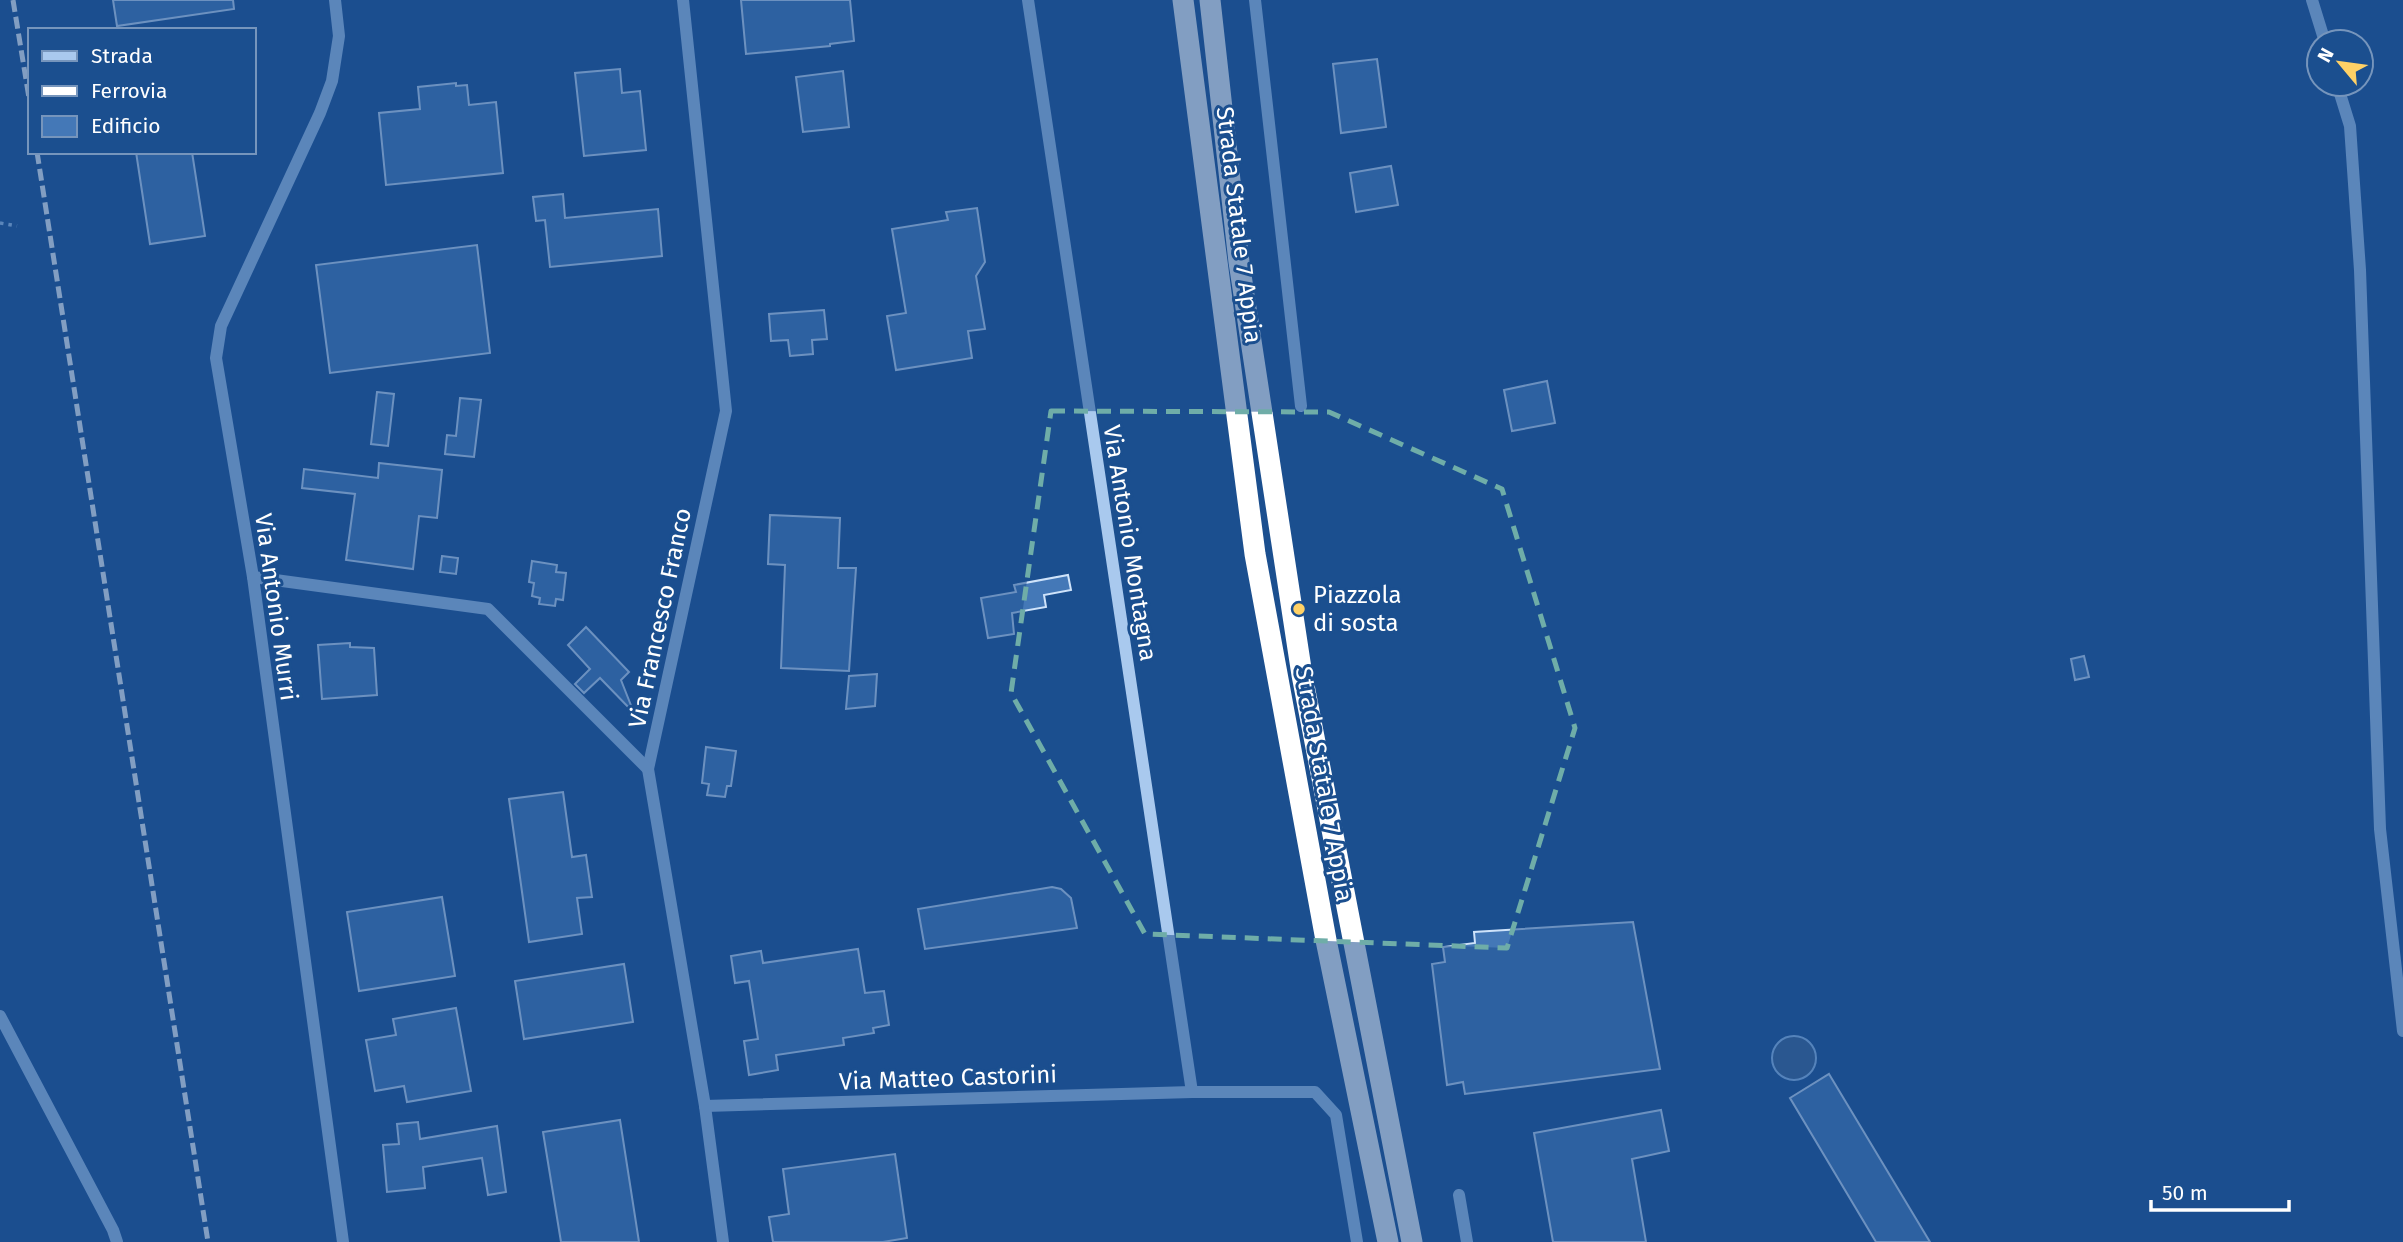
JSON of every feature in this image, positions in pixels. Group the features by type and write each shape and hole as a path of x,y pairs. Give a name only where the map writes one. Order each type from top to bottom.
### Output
{"highway":[{"name":"Strada Statale 7 Appia","path":"1183,0 1255,554 1326,940 1386,1242"},
{"name":"Strada Statale 7 Appia","path":"1210,0 1238,262 1300,661 1412,1242"}],"street":[{"name":"Via Antonio Murri","path":"335,0 339,36 332,81 320,113 220,326 216,358 253,578 343,1242"},
{"name":"Via Francesco Franco","path":"683,0 726,411 648,769 705,1106 723,1242"},
{"name":"Via Antonio Montagna","path":"1028,0 1192,1092"},
{"path":"1255,0 1301,406"},
{"path":"2312,0 2321,28"},
{"path":"2341,98 2350,126 2360,270 2380,830 2403,1031"},
{"path":"253,578 488,609 648,769"},
{"path":"0,1016 117,1242"},
{"name":"Via Matteo Castorini","path":"705,1106 1192,1092 1315,1092 1336,1115 1357,1242"},
{"path":"1459,1195 1467,1242"}],"path":[{"path":"0,223 17,226"}],"highlighted area":[{"path":"1051,411 1329,412 1502,489 1575,728 1507,948 1145,934 1011,693"}],"water":[{"path":"1794,1036 1803,1037 1810,1042 1815,1049 1815,1067 1810,1074 1803,1079 1794,1080 1785,1079 1778,1074 1773,1067 1772,1058 1773,1049 1778,1042 1785,1037"}],"building":[{"path":"113,0 233,0 234,9 117,26"},
{"path":"741,0 850,0 854,41 746,54"},
{"path":"1377,59 1386,127 1341,133 1333,64"},
{"path":"620,69 622,93 640,91 646,150 584,156 575,73"},
{"path":"843,71 849,127 803,132 796,77"},
{"path":"456,83 456,86 467,85 469,105 496,102 503,173 386,185 379,113 420,109 418,87"},
{"path":"136,154 192,154 205,236 150,244"},
{"path":"1391,166 1398,205 1356,212 1350,173"},
{"path":"563,194 565,218 658,209 662,256 550,267 545,220 536,221 533,197"},
{"path":"977,208 985,262 976,276 985,329 968,331 972,358 896,370 887,316 906,313 892,229 948,220 946,212"},
{"path":"477,245 490,353 330,373 316,265"},
{"path":"824,310 827,339 812,340 813,354 790,356 788,340 771,341 769,314"},
{"path":"1547,381 1555,423 1512,431 1504,390"},
{"path":"377,392 394,394 388,446 371,444"},
{"path":"460,398 481,400 474,457 445,454 447,435 456,436"},
{"path":"379,463 442,470 437,518 419,516 413,569 346,560 355,494 302,488 304,469 378,478"},
{"path":"770,515 840,518 838,568 856,568 849,671 781,668 785,565 768,564"},
{"path":"442,556 458,558 456,574 440,572"},
{"path":"532,561 557,565 556,572 566,573 563,600 556,599 555,606 539,604 540,598 532,596 534,583 529,582"},
{"path":"1068,575 1071,590 1044,595 1046,607 1012,613 1014,634 988,638 981,598 1016,592 1014,585"},
{"path":"586,627 629,672 621,680 634,713 600,678 584,693 575,684 590,669 568,645"},
{"path":"350,643 350,647 374,648 377,695 322,699 318,645"},
{"path":"2084,656 2089,677 2075,680 2071,659"},
{"path":"877,674 875,706 846,709 849,676"},
{"path":"706,747 736,751 731,786 727,786 725,797 707,795 709,784 702,783"},
{"path":"563,792 572,857 586,855 592,897 577,898 582,934 529,942 509,799"},
{"path":"1052,887 1061,889 1071,898 1077,928 925,949 918,909"},
{"path":"442,897 455,976 359,991 347,912"},
{"path":"1633,922 1660,1069 1465,1094 1463,1082 1447,1085 1432,964 1445,962 1443,947 1475,943 1474,932"},
{"path":"858,949 865,993 884,991 889,1025 873,1028 874,1033 843,1038 844,1045 776,1055 778,1070 749,1075 744,1041 758,1039 749,981 735,983 731,956 761,951 763,963"},
{"path":"624,964 633,1022 524,1039 515,981"},
{"path":"456,1008 471,1091 407,1102 404,1086 375,1091 366,1040 396,1035 393,1019"},
{"path":"1829,1074 1930,1242 1876,1242 1790,1098"},
{"path":"1661,1110 1669,1151 1632,1159 1646,1242 1553,1242 1534,1133"},
{"path":"620,1120 639,1242 561,1242 543,1132"},
{"path":"418,1122 420,1139 497,1126 506,1192 488,1195 482,1158 423,1167 425,1188 387,1192 383,1145 399,1144 397,1124"},
{"path":"895,1154 907,1238 883,1242 773,1242 769,1217 789,1214 783,1169"}],"railway":[{"path":"13,0 28,92"},
{"path":"37,154 208,1242"}],"place":[{"name":"Piazzola di sosta","path":"1299,609"}]}
